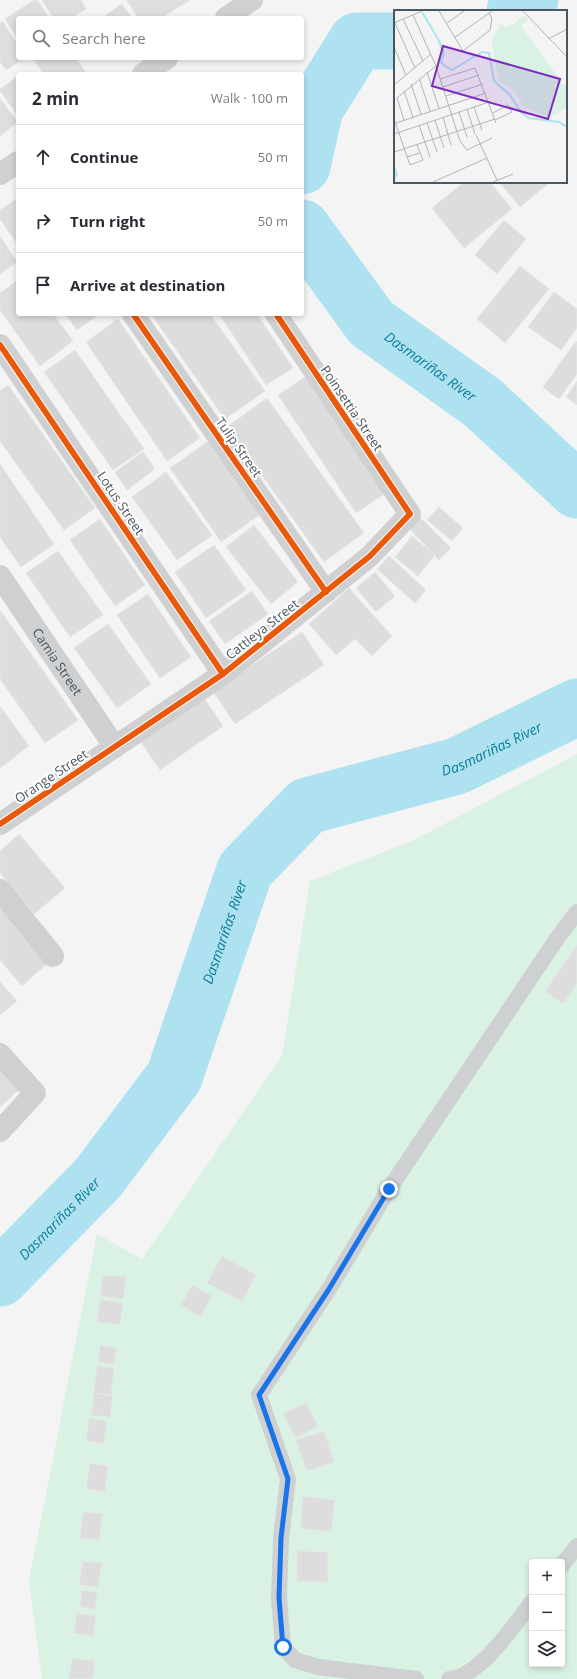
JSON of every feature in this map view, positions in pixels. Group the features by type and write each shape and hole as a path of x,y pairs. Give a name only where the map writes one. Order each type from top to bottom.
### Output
{"street":[{"path":"229,16 252,0"},
{"path":"146,72 164,60"},
{"path":"0,174 16,163"},
{"name":"Tulip Street","path":"135,316 326,592"},
{"name":"Poinsettia Street","path":"277,316 410,514"},
{"name":"Lotus Street","path":"0,345 223,674"},
{"name":"Cattleya Street","path":"115,747 223,674 370,556 410,514"},
{"name":"Camia Street","path":"0,576 115,747"},
{"name":"Orange Street","path":"2,818 115,747"},
{"path":"0,890 53,956"},
{"path":"0,1054 35,1093 0,1131"}],"lane":[{"path":"416,1679 318,1667 295,1660 283,1647 279,1598 281,1545 288,1479 259,1395 329,1289 389,1189 558,937 577,912"},
{"path":"565,1560 577,1546"},
{"path":"449,1679 457,1679 487,1659 529,1606"}],"green space":[{"path":"577,754 577,1679 42,1679 29,1580 97,1234 142,1259 282,1056 310,881 416,839"}],"building":[{"path":"34,0 37,0 49,16 16,16 16,36 5,19"},
{"path":"42,0 81,0 86,9 74,16 52,16"},
{"path":"127,0 190,0 164,16 137,16"},
{"path":"122,4 131,16 106,16"},
{"path":"2,21 16,42 16,60 21,60 6,70 0,62 0,23"},
{"path":"34,60 77,60 85,72 43,72"},
{"path":"16,77 16,113 0,91 0,89"},
{"path":"0,99 16,119 16,124 0,136"},
{"path":"463,183 491,183 512,209 464,248 432,208"},
{"path":"500,183 549,183 520,207"},
{"path":"16,199 16,242 0,219 0,210"},
{"path":"504,220 526,239 497,274 475,255"},
{"path":"0,236 16,263 0,274"},
{"path":"520,266 549,289 505,343 477,319"},
{"path":"16,281 16,316 54,316 73,341 40,366 0,310 0,293"},
{"path":"554,292 577,309 577,328 561,350 528,327"},
{"path":"66,316 96,316 77,330"},
{"path":"152,316 211,316 265,391 225,419"},
{"path":"220,316 258,316 293,368 266,385"},
{"path":"118,319 200,438 167,461 86,342"},
{"path":"576,341 577,374 559,399 543,387"},
{"path":"75,350 144,449 113,470 44,372"},
{"path":"308,375 386,493 356,513 278,395"},
{"path":"577,381 577,405 566,397"},
{"path":"8,385 95,508 64,530 0,441 0,391"},
{"path":"267,398 364,533 324,562 227,427"},
{"path":"210,440 261,514 221,542 170,468"},
{"path":"143,452 155,469 127,490 115,472"},
{"path":"0,464 54,544 21,567 0,537"},
{"path":"166,472 212,535 177,560 132,497"},
{"path":"439,507 463,528 452,541 427,520"},
{"path":"417,514 451,548 439,560 406,525"},
{"path":"100,519 145,585 115,606 70,540"},
{"path":"254,525 298,582 271,604 226,547"},
{"path":"412,536 435,555 418,576 395,557"},
{"path":"214,545 246,590 206,618 175,572"},
{"path":"58,551 103,615 70,637 26,573"},
{"path":"389,556 426,590 415,603 377,569"},
{"path":"375,572 395,596 376,612 356,588"},
{"path":"349,588 392,636 372,656 355,639 336,655 309,624"},
{"path":"252,591 268,614 225,644 209,621"},
{"path":"148,594 191,657 160,678 117,615"},
{"path":"0,610 78,720 45,743 0,679"},
{"path":"108,624 151,684 117,708 74,648"},
{"path":"302,632 324,665 235,724 213,691"},
{"path":"204,698 223,726 160,770 141,742"},
{"path":"0,706 29,746 0,768"},
{"path":"19,834 65,888 34,914 0,873 0,851"},
{"path":"0,902 50,961 22,986 0,960"},
{"path":"577,945 577,983 563,1004 545,991"},
{"path":"0,982 17,1001 0,1015"},
{"path":"0,1059 23,1086 0,1107"},
{"path":"222,1256 256,1275 242,1302 207,1283"},
{"path":"103,1275 126,1277 123,1299 100,1296"},
{"path":"192,1285 212,1296 200,1317 181,1305"},
{"path":"100,1300 123,1303 120,1325 97,1322"},
{"path":"100,1345 117,1348 114,1364 98,1362"},
{"path":"97,1366 114,1368 111,1395 94,1393"},
{"path":"94,1393 113,1396 110,1417 91,1415"},
{"path":"306,1402 318,1426 296,1438 283,1414"},
{"path":"89,1418 107,1421 104,1444 86,1441"},
{"path":"324,1431 334,1462 307,1471 296,1440"},
{"path":"90,1463 108,1466 105,1492 86,1489"},
{"path":"303,1496 335,1500 331,1532 300,1528"},
{"path":"83,1512 103,1514 99,1540 80,1538"},
{"path":"297,1551 328,1552 328,1582 297,1581"},
{"path":"83,1561 102,1563 98,1587 79,1585"},
{"path":"82,1590 97,1592 95,1609 80,1607"},
{"path":"77,1613 96,1616 93,1636 74,1633"},
{"path":"72,1658 95,1661 93,1679 69,1679"}],"waterway":[{"name":"Dasmariñas River","path":"516,10 530,0"},
{"name":"Dasmariñas River","path":"304,157 315,108 357,41 394,41"},
{"name":"Dasmariñas River","path":"304,231 371,323 483,403 577,490"},
{"name":"Dasmariñas River","path":"0,1278 98,1178 174,1077 245,870 307,806 457,766 577,707"}],"cycle path":[{"path":"134,316 326,592"},
{"path":"0,824 223,674 370,556 410,514 277,316"},
{"path":"0,345 223,674"}],"route":[{"path":"283,1647 279,1598 281,1538 288,1479 259,1395 329,1289 389,1189"}]}
